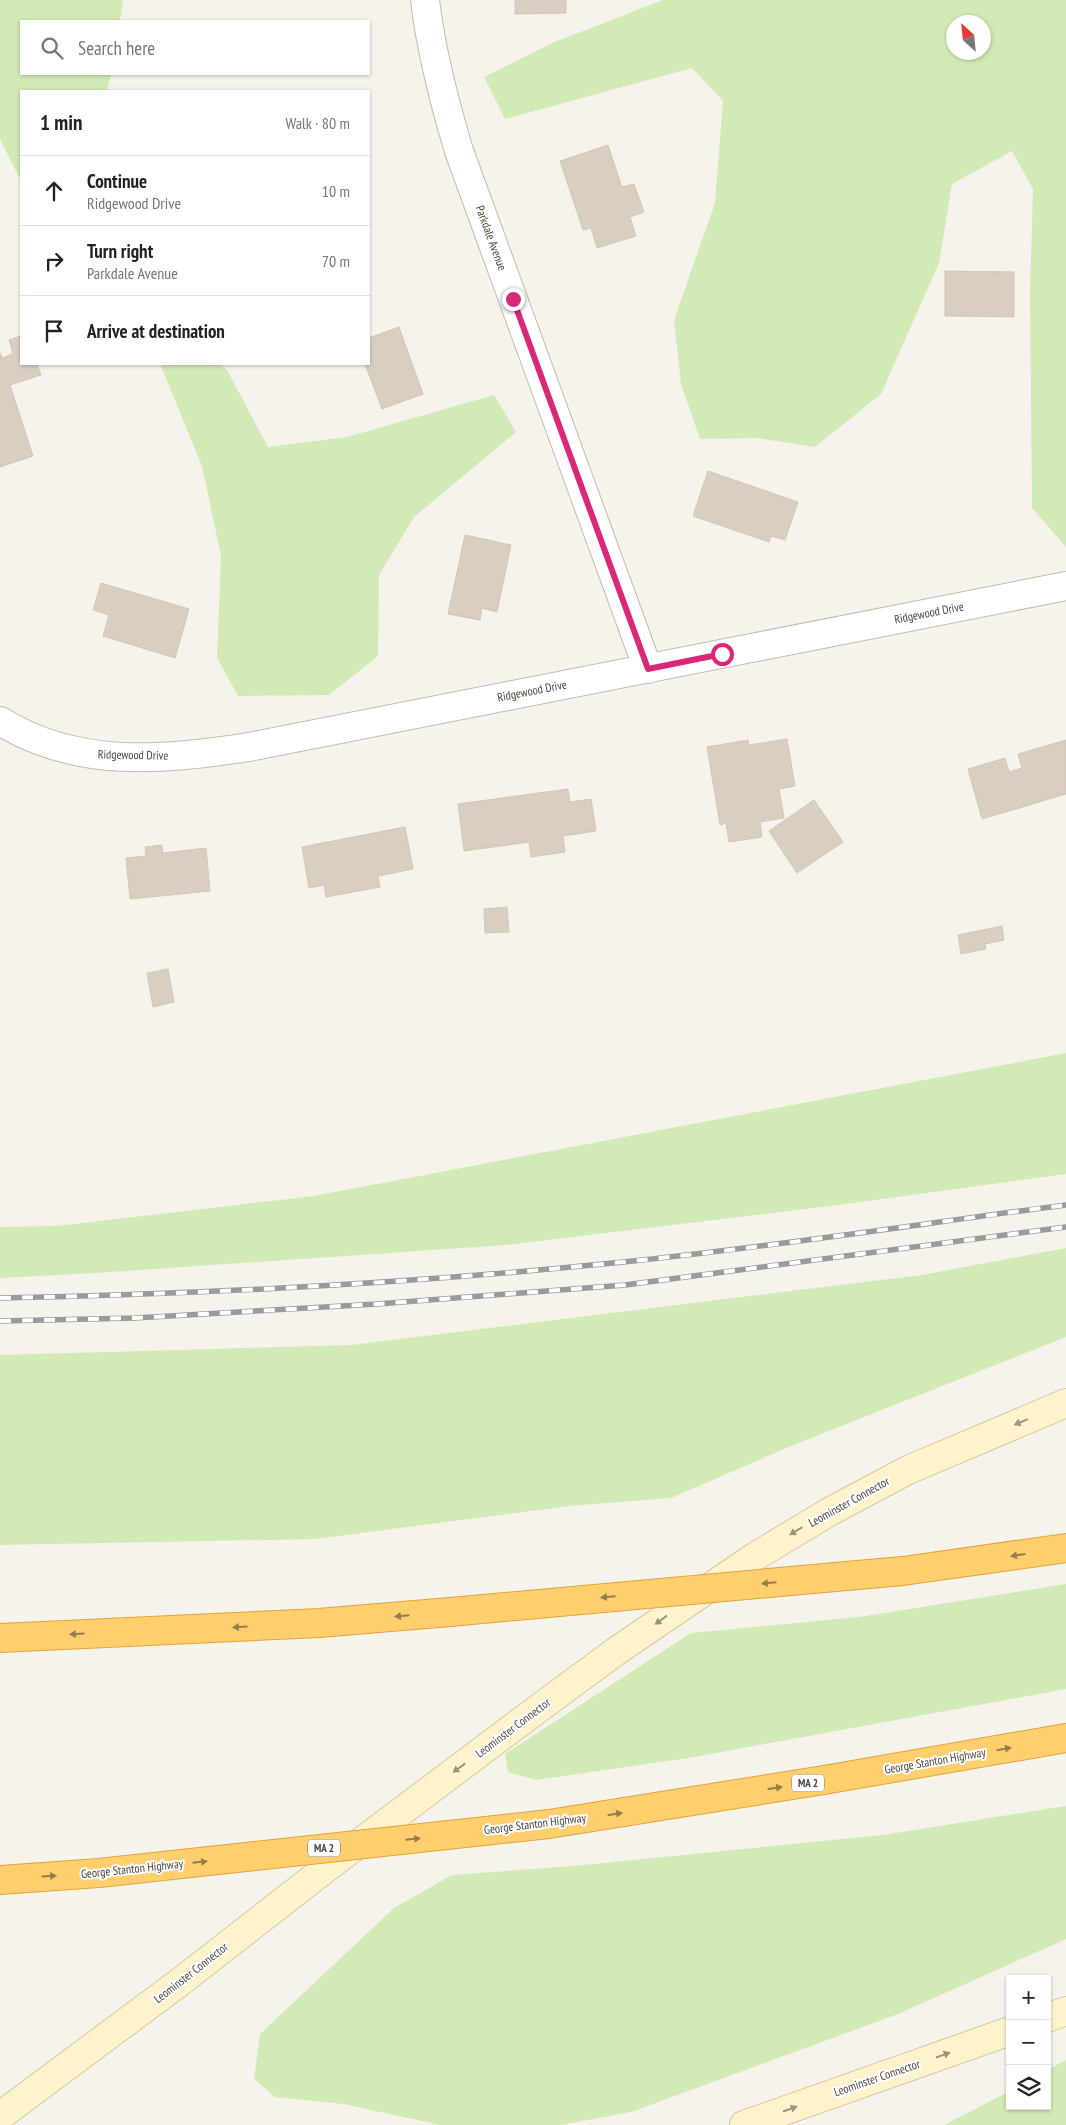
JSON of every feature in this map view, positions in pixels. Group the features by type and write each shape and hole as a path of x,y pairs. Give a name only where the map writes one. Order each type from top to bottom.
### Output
{"highway":[{"path":"0,1638 319,1623 450,1612 903,1571 1066,1548"},
{"name":"George Stanton Highway","path":"0,1880 99,1873 549,1824 824,1780 1066,1738"}],"main road":[{"name":"Leominster Connector","path":"0,2116 180,1982 325,1869 527,1717 615,1652 756,1556 829,1512 908,1470 1066,1403"},
{"path":"1051,2017 1066,2011"},
{"name":"Leominster Connector","path":"744,2125 1006,2032"}],"street":[{"name":"Parkdale Avenue","path":"425,0 428,27 440,88 459,151 648,669"},
{"name":"Ridgewood Drive","path":"0,721 22,734 79,753 144,757 249,747 1066,586"}],"green space":[{"path":"0,0 123,0 120,20 20,20 20,75 111,75 107,90 20,90 20,179 0,139"},
{"path":"663,0 1066,0 1066,547 1032,508 1030,293 1033,189 1012,151 952,184 939,263 881,394 815,447 757,438 700,439 681,384 674,320 715,203 723,101 692,68 505,119 484,77 552,43"},
{"path":"160,365 221,365 227,370 268,447 347,437 494,395 516,432 414,517 379,575 378,656 329,695 238,696 217,658 221,556 202,466"},
{"path":"1066,1053 1066,1174 838,1205 506,1245 0,1278 0,1227 57,1226 314,1196"},
{"path":"1066,1248 1066,1337 791,1446 671,1498 569,1506 315,1539 0,1545 0,1355 351,1345 922,1275"},
{"path":"1066,1584 1066,1689 688,1758 536,1780 508,1772 505,1754 691,1633 859,1617"},
{"path":"1066,1806 1066,1939 898,2014 631,2112 561,2125 441,2125 343,2104 275,2097 254,2079 260,2034 394,1908 452,1875 573,1866 883,1835"},
{"path":"1066,2060 1066,2125 944,2125 1006,2093 1006,2110 1051,2110 1051,2068"}],"building":[{"path":"515,0 566,0 566,13 515,14"},
{"path":"608,145 622,187 634,184 644,212 630,217 636,236 597,248 591,228 583,230 560,161"},
{"path":"945,271 1014,272 1014,317 945,316"},
{"path":"399,327 423,394 382,409 365,365 370,365 370,338"},
{"path":"20,336 20,365 37,365 41,375 10,385 33,456 0,467 0,353 2,358 13,354 9,340"},
{"path":"708,471 798,502 785,540 771,536 769,542 693,516"},
{"path":"465,535 511,545 497,612 482,608 480,620 448,614"},
{"path":"101,583 189,609 175,658 103,636 109,615 93,610"},
{"path":"787,739 795,786 779,789 784,818 760,822 762,837 729,842 726,823 720,825 707,747 748,740 749,745"},
{"path":"1066,740 1066,794 982,819 968,769 1005,758 1009,772 1022,768 1018,754"},
{"path":"568,789 570,802 591,799 596,831 563,836 565,852 531,857 529,842 464,851 458,804"},
{"path":"814,800 843,842 797,873 769,831"},
{"path":"405,827 413,869 378,876 380,887 326,897 324,885 309,888 302,847"},
{"path":"162,845 163,853 206,848 210,891 130,899 126,858 146,856 145,847"},
{"path":"507,907 509,932 485,933 484,909"},
{"path":"1002,926 1004,940 985,944 986,949 961,954 958,935"},
{"path":"168,969 174,1002 153,1007 147,973"}],"railway":[{"path":"0,1298 156,1294 468,1276 623,1262 734,1249 1066,1205"},
{"path":"0,1321 135,1318 377,1304 625,1285 1066,1227"}],"route":[{"path":"513,299 648,669 722,654"}]}
